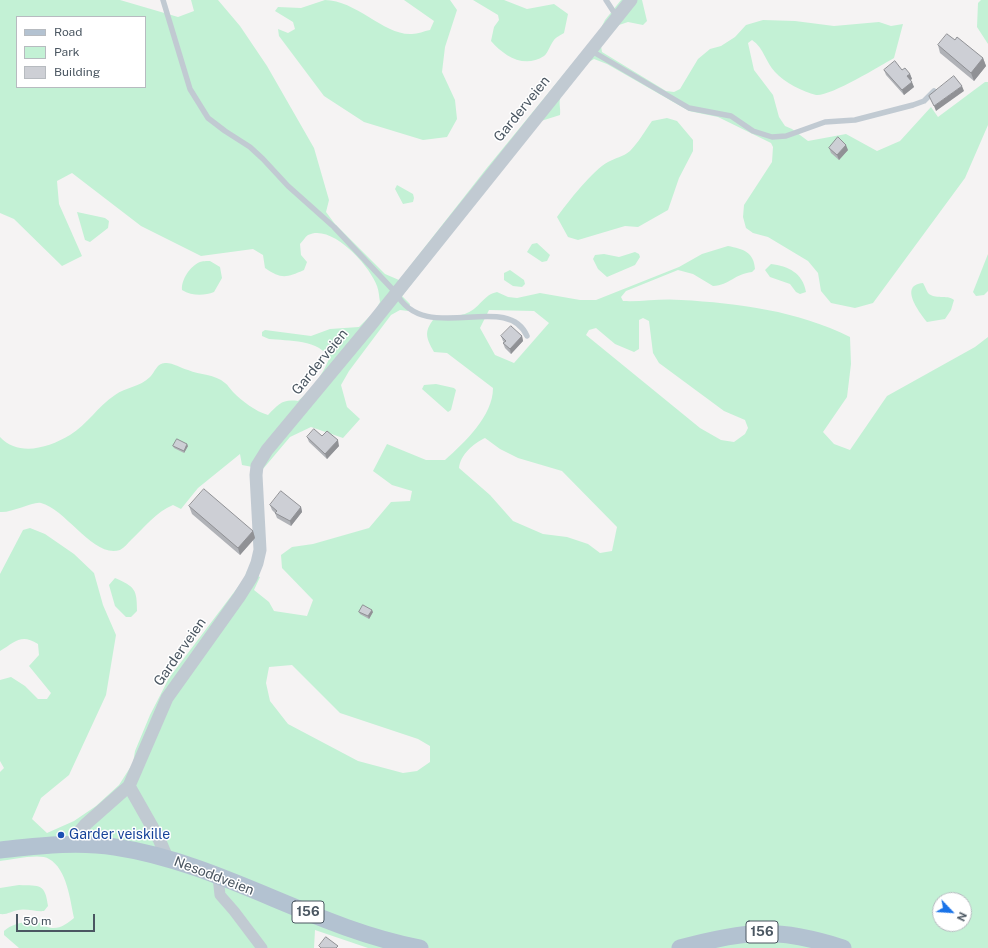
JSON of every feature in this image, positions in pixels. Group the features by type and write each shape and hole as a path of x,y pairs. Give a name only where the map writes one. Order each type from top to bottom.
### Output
{"main road":[{"name":"Nesoddveien","path":"0,850 73,843 116,847 167,858 363,934 420,948"},
{"name":"156","path":"680,948 723,937 767,932 800,936 843,948"}],"street":[{"name":"Garderveien","path":"73,843 75,837 86,824 129,786 167,698 239,597 258,563 260,537 256,475 261,458 396,293 589,50 631,0"},
{"path":"129,786 159,839 167,858"},
{"path":"218,877 220,895 234,910 262,948"}],"lane":[{"path":"163,0 190,89 208,118 250,147 263,159 288,186 334,227 396,293 404,304 420,315 431,318 445,319 495,316 517,324 524,330 527,336"},
{"path":"606,0 617,17"},
{"path":"589,50 684,105 697,110 731,116 753,131 772,137 786,136 825,122 855,120 913,105 924,101 934,91"}],"green space":[{"path":"0,0 120,0 178,17 194,11 191,0 218,0 240,26 267,66 314,148 329,200 326,212 335,224 385,274 399,280 486,169 600,30 605,20 621,0 642,0 647,21 643,25 628,22 619,25 601,46 602,52 666,91 674,92 680,89 698,59 710,49 721,46 735,37 746,25 763,20 795,21 834,26 879,22 891,26 903,24 894,58 843,86 823,94 816,95 805,92 779,76 756,43 752,40 748,43 754,70 773,95 779,117 785,126 792,129 808,141 846,134 877,151 900,141 931,107 938,117 985,82 988,82 988,125 965,178 873,303 855,308 831,303 821,291 818,273 808,261 768,237 753,233 746,228 743,217 744,205 772,162 773,147 771,143 718,117 689,111 607,64 594,59 590,61 570,81 563,92 560,101 560,115 541,121 402,296 410,304 408,311 400,310 391,315 349,371 341,385 347,407 360,419 343,438 311,427 290,437 263,469 242,465 240,454 198,488 181,509 173,505 161,512 120,550 110,551 100,547 90,541 51,507 41,503 11,511 0,512 0,437 16,447 25,449 43,447 61,440 82,426 109,399 119,392 146,380 162,363 173,364 193,372 217,378 226,384 245,403 268,415 281,403 298,401 320,377 329,359 325,352 311,344 269,339 262,336 262,332 265,330 311,336 330,329 359,327 375,311 380,302 379,292 367,268 349,248 328,235 318,233 308,235 300,244 301,255 307,262 304,270 293,275 280,276 265,268 263,255 253,249 201,256 141,226 72,173 57,181 59,204 82,256 62,266 14,219 0,213"},
{"path":"325,0 337,2 359,11 391,30 402,33 416,34 430,30 434,21 404,0 450,0 457,10 445,47 442,72 455,100 457,119 447,137 423,140 364,122 324,96 279,36 278,29 288,33 295,29 293,22 275,11 278,7 301,8"},
{"path":"473,0 504,0 527,9 554,4 568,14 564,33 555,39 544,56 537,60 522,61 515,59 502,52 491,41 494,27 499,20 498,15"},
{"path":"981,0 988,0 988,44 977,27 978,3"},
{"path":"667,118 677,121 693,140 693,151 679,178 668,210 638,227 625,226 578,240 568,237 557,217 588,179 608,162 625,155 630,151 639,141 652,121"},
{"path":"397,185 413,194 413,202 403,204 395,189"},
{"path":"77,212 105,218 109,221 108,228 90,242 85,240"},
{"path":"537,243 550,255 547,261 542,262 527,252 532,244"},
{"path":"728,246 747,252 754,263 755,269 752,272 741,275 724,284 713,286 693,274 678,270 626,291 621,297 623,301 702,301 746,306 810,321 850,337 851,364 847,397 823,432 834,444 850,450 887,396 975,347 988,337 988,948 368,948 315,930 314,948 19,948 4,935 4,931 11,926 20,923 37,922 50,928 58,928 74,918 64,877 55,864 49,859 45,857 25,857 0,861 0,772 4,768 0,761 0,680 11,677 25,686 38,699 47,699 51,693 29,666 39,655 38,644 27,639 22,639 0,651 0,574 23,530 30,528 45,534 74,554 94,573 103,605 116,635 106,695 69,775 41,798 32,819 47,833 74,821 96,806 119,785 133,763 135,751 150,715 169,678 244,579 247,571 260,577 254,590 269,602 274,611 307,616 313,600 282,568 281,555 292,547 313,544 369,528 391,502 410,501 412,491 392,485 373,471 387,444 426,460 445,460 469,437 476,428 488,409 492,398 493,388 447,353 434,352 427,334 429,326 436,316 456,316 467,313 488,296 497,292 508,297 517,298 540,293 580,300 596,300 679,267 702,254","holes":["489,310 534,311 549,323 514,363 495,355 480,328","643,318 649,321 653,353 659,363 724,411 745,420 748,428 745,434 734,442 721,440 700,428 586,335 589,330 596,328 615,344 634,352 639,349 639,320","485,438 500,449 518,458 562,471 617,527 612,551 600,553 588,544 567,537 543,534 513,521 490,495 459,468 465,454 472,446","292,665 340,713 418,739 430,746 430,762 417,771 403,773 358,761 288,724 270,701 266,683 269,667"]},
{"path":"635,252 639,254 640,257 635,265 607,277 598,269 593,259 595,255 604,254 619,257"},
{"path":"988,254 988,291 984,295 976,296 973,292"},
{"path":"210,261 220,267 222,278 214,292 198,295 182,290 183,282 190,270 196,264"},
{"path":"771,264 789,269 798,275 802,280 806,292 800,294 796,292 790,284 770,277 765,270"},
{"path":"510,270 524,280 525,284 522,287 513,286 504,280 504,273"},
{"path":"923,283 928,293 931,295 937,297 948,297 954,300 951,310 945,319 927,322 916,306 911,294 912,289 916,285"},
{"path":"436,384 454,388 456,390 451,410 448,412 422,389 424,385"},
{"path":"115,578 127,584 134,590 137,611 131,617 126,617 115,606 109,585"},
{"path":"19,885 37,886 43,890 48,906 44,911 16,910 5,914 0,914 0,888"}],"building":[{"path":"947,34 955,40 957,37 983,58 971,73 938,45"},
{"path":"895,61 902,70 905,68 910,74 907,76 912,82 902,90 884,70"},
{"path":"954,76 962,86 934,106 929,96"},
{"path":"838,137 846,145 837,155 829,148"},
{"path":"511,326 522,336 510,349 503,343 506,341 501,336"},
{"path":"314,429 322,436 327,431 338,440 325,454 307,437"},
{"path":"177,439 187,444 184,451 173,446"},
{"path":"204,489 253,531 238,548 189,506"},
{"path":"281,491 301,507 290,521 275,513 277,511 270,505"},
{"path":"363,605 372,610 368,616 359,612"},
{"path":"326,937 338,946 336,948 321,948 319,946"}],"place":[{"name":"Garder veiskille","path":"61,835"}]}
